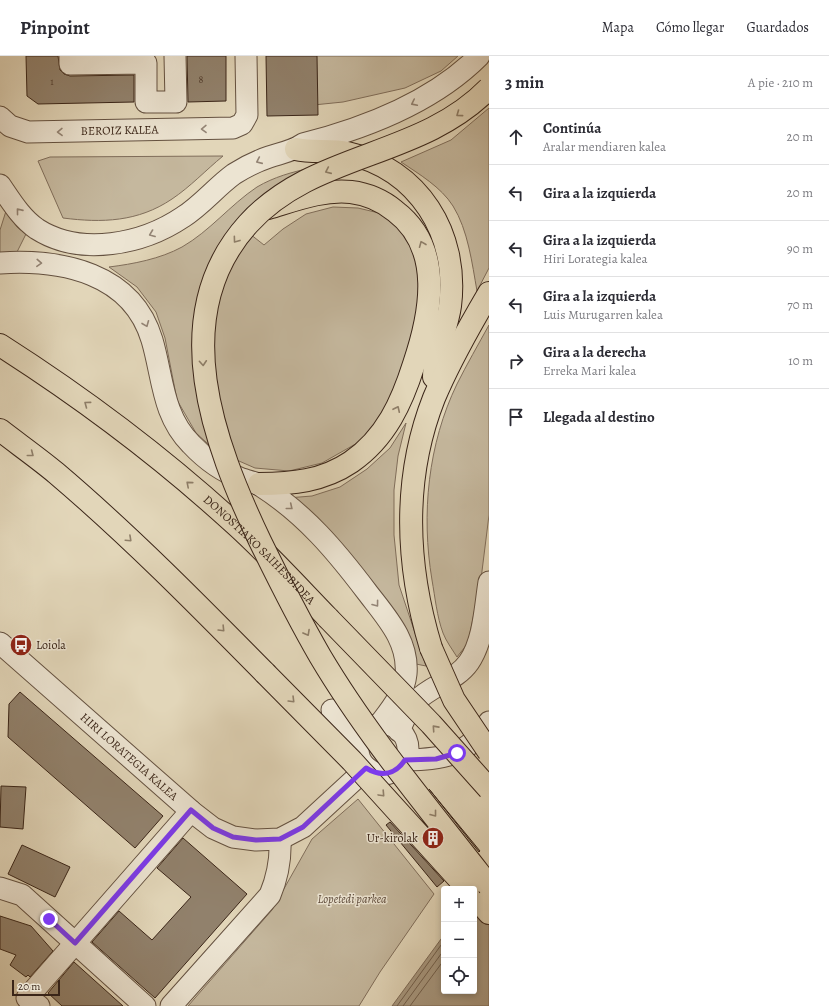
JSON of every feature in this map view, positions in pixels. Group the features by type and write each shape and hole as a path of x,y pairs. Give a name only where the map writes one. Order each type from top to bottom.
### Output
{"highway":[{"path":"489,88 469,107 441,126 410,140 349,162 312,178 277,198 262,211 237,238 226,253 212,287 204,322 203,359 205,382 212,417 224,458 246,510 282,585 321,657 376,739 489,886"},
{"path":"296,149 304,151 333,151 347,153 364,158 388,169 409,184 423,199 434,215 443,234 449,254 452,279 450,306 434,372 434,398"},
{"path":"259,484 297,483 325,475 351,462 375,441 393,416 405,390 419,350 428,308 430,282 427,258 420,240 412,227 388,205 370,196 351,192 327,192 262,211"},
{"path":"489,293 453,357 434,398 418,452 411,515 412,565 416,593 431,648 454,700 489,752"},
{"name":"DONOSTIAKO SAIHESBIDEA","path":"0,345 71,392 121,429 183,479 237,526 431,724 489,789"},
{"path":"0,430 55,472 178,584 352,761 465,886"},
{"path":"477,899 489,913"}],"street":[{"path":"70,56 70,64 146,63 146,102 176,102 175,56"},
{"name":"BEROIZ KALEA","path":"0,117 10,126 28,132 233,128 242,124 247,115 246,56"},
{"path":"0,185 21,214 36,227 48,234 74,242 91,244 125,242 156,232 171,225 198,206 221,184 244,168 270,157 296,149 303,144 374,121 417,101 454,79 479,56"},
{"path":"0,263 46,264 88,273 110,283 129,298 142,316 152,340 164,395 177,428 190,444 205,458 241,479 259,484 282,500 323,537 346,564 393,627 399,638 406,661 404,686 399,697 379,725"},
{"path":"399,731 415,702 428,692 458,674 469,661 477,646 489,582"},
{"name":"HIRI LORATEGIA KALEA","path":"0,642 191,810 213,828 233,837 256,840 280,839 303,827 366,768"},
{"path":"332,710 360,741"},
{"path":"405,760 436,759 457,753 475,741 489,722"},
{"path":"379,725 393,727 399,731 407,745 405,760 395,771 388,774 380,774 366,768 359,756 360,741 369,729 379,725"},
{"path":"33,1002 75,943 191,810"},
{"path":"171,1006 270,895 278,874 281,855 280,839"},
{"path":"0,888 22,894 145,1006"}],"green space":[{"path":"272,56 458,56 441,71 405,88 343,102 274,109"},
{"path":"489,108 489,268 477,291 466,236 453,206 436,187 401,162 451,140"},
{"path":"223,156 185,189 159,207 133,216 106,220 77,220 63,218 38,161 50,157"},
{"path":"311,168 257,200 236,223 264,245 283,229 306,214 333,207 358,208 379,213 399,226 417,248 423,272 412,348 383,415 359,442 322,463 289,471 255,468 216,451 196,433 177,400 165,338 156,312 137,287 109,267 146,260 174,251 192,241 257,187 283,175"},
{"path":"6,211 17,227 26,234 16,254 0,254 0,230"},
{"path":"489,325 489,515 481,579 468,643 457,657 443,633 436,607 429,555 427,505 433,455 447,407 457,384"},
{"path":"406,423 398,456 394,490 394,535 399,585 426,666 416,664 413,645 396,612 327,527 305,509 287,498 312,496 340,487 367,469 390,448"},
{"name":"Lopetedi parkea","path":"358,799 434,894 380,972 359,1006 188,1006 272,910 312,839"}],"water":[{"path":"489,873 489,1006 392,1006 441,939 441,994 477,994 477,890"}],"building":[{"path":"26,56 58,56 60,70 64,74 70,76 134,75 134,102 38,104 27,96"},
{"path":"187,56 226,56 226,101 188,102"},
{"path":"266,56 317,56 318,115 267,116"},
{"path":"20,692 163,816 135,848 8,737 9,704"},
{"path":"1,786 26,787 23,829 0,827"},
{"path":"429,789 480,851 479,852 433,794"},
{"path":"390,822 444,881 437,887 386,825"},
{"path":"183,838 247,894 155,998 92,942 119,911 152,940 191,897 157,868"},
{"path":"22,845 70,867 55,897 8,874"},
{"path":"0,916 31,926 53,951 30,977 28,975 26,977 10,965 16,955 0,949"},
{"path":"74,962 123,1006 62,1006 48,993"}],"place":[{"name":"Loiola","path":"21,645"},
{"name":"Ur-kirolak","path":"433,838"}],"route":[{"path":"49,919 75,943 191,810 213,828 233,837 256,840 280,839 303,827 321,812 366,768 380,774 388,774 400,767 405,760 436,759 457,753"}]}
